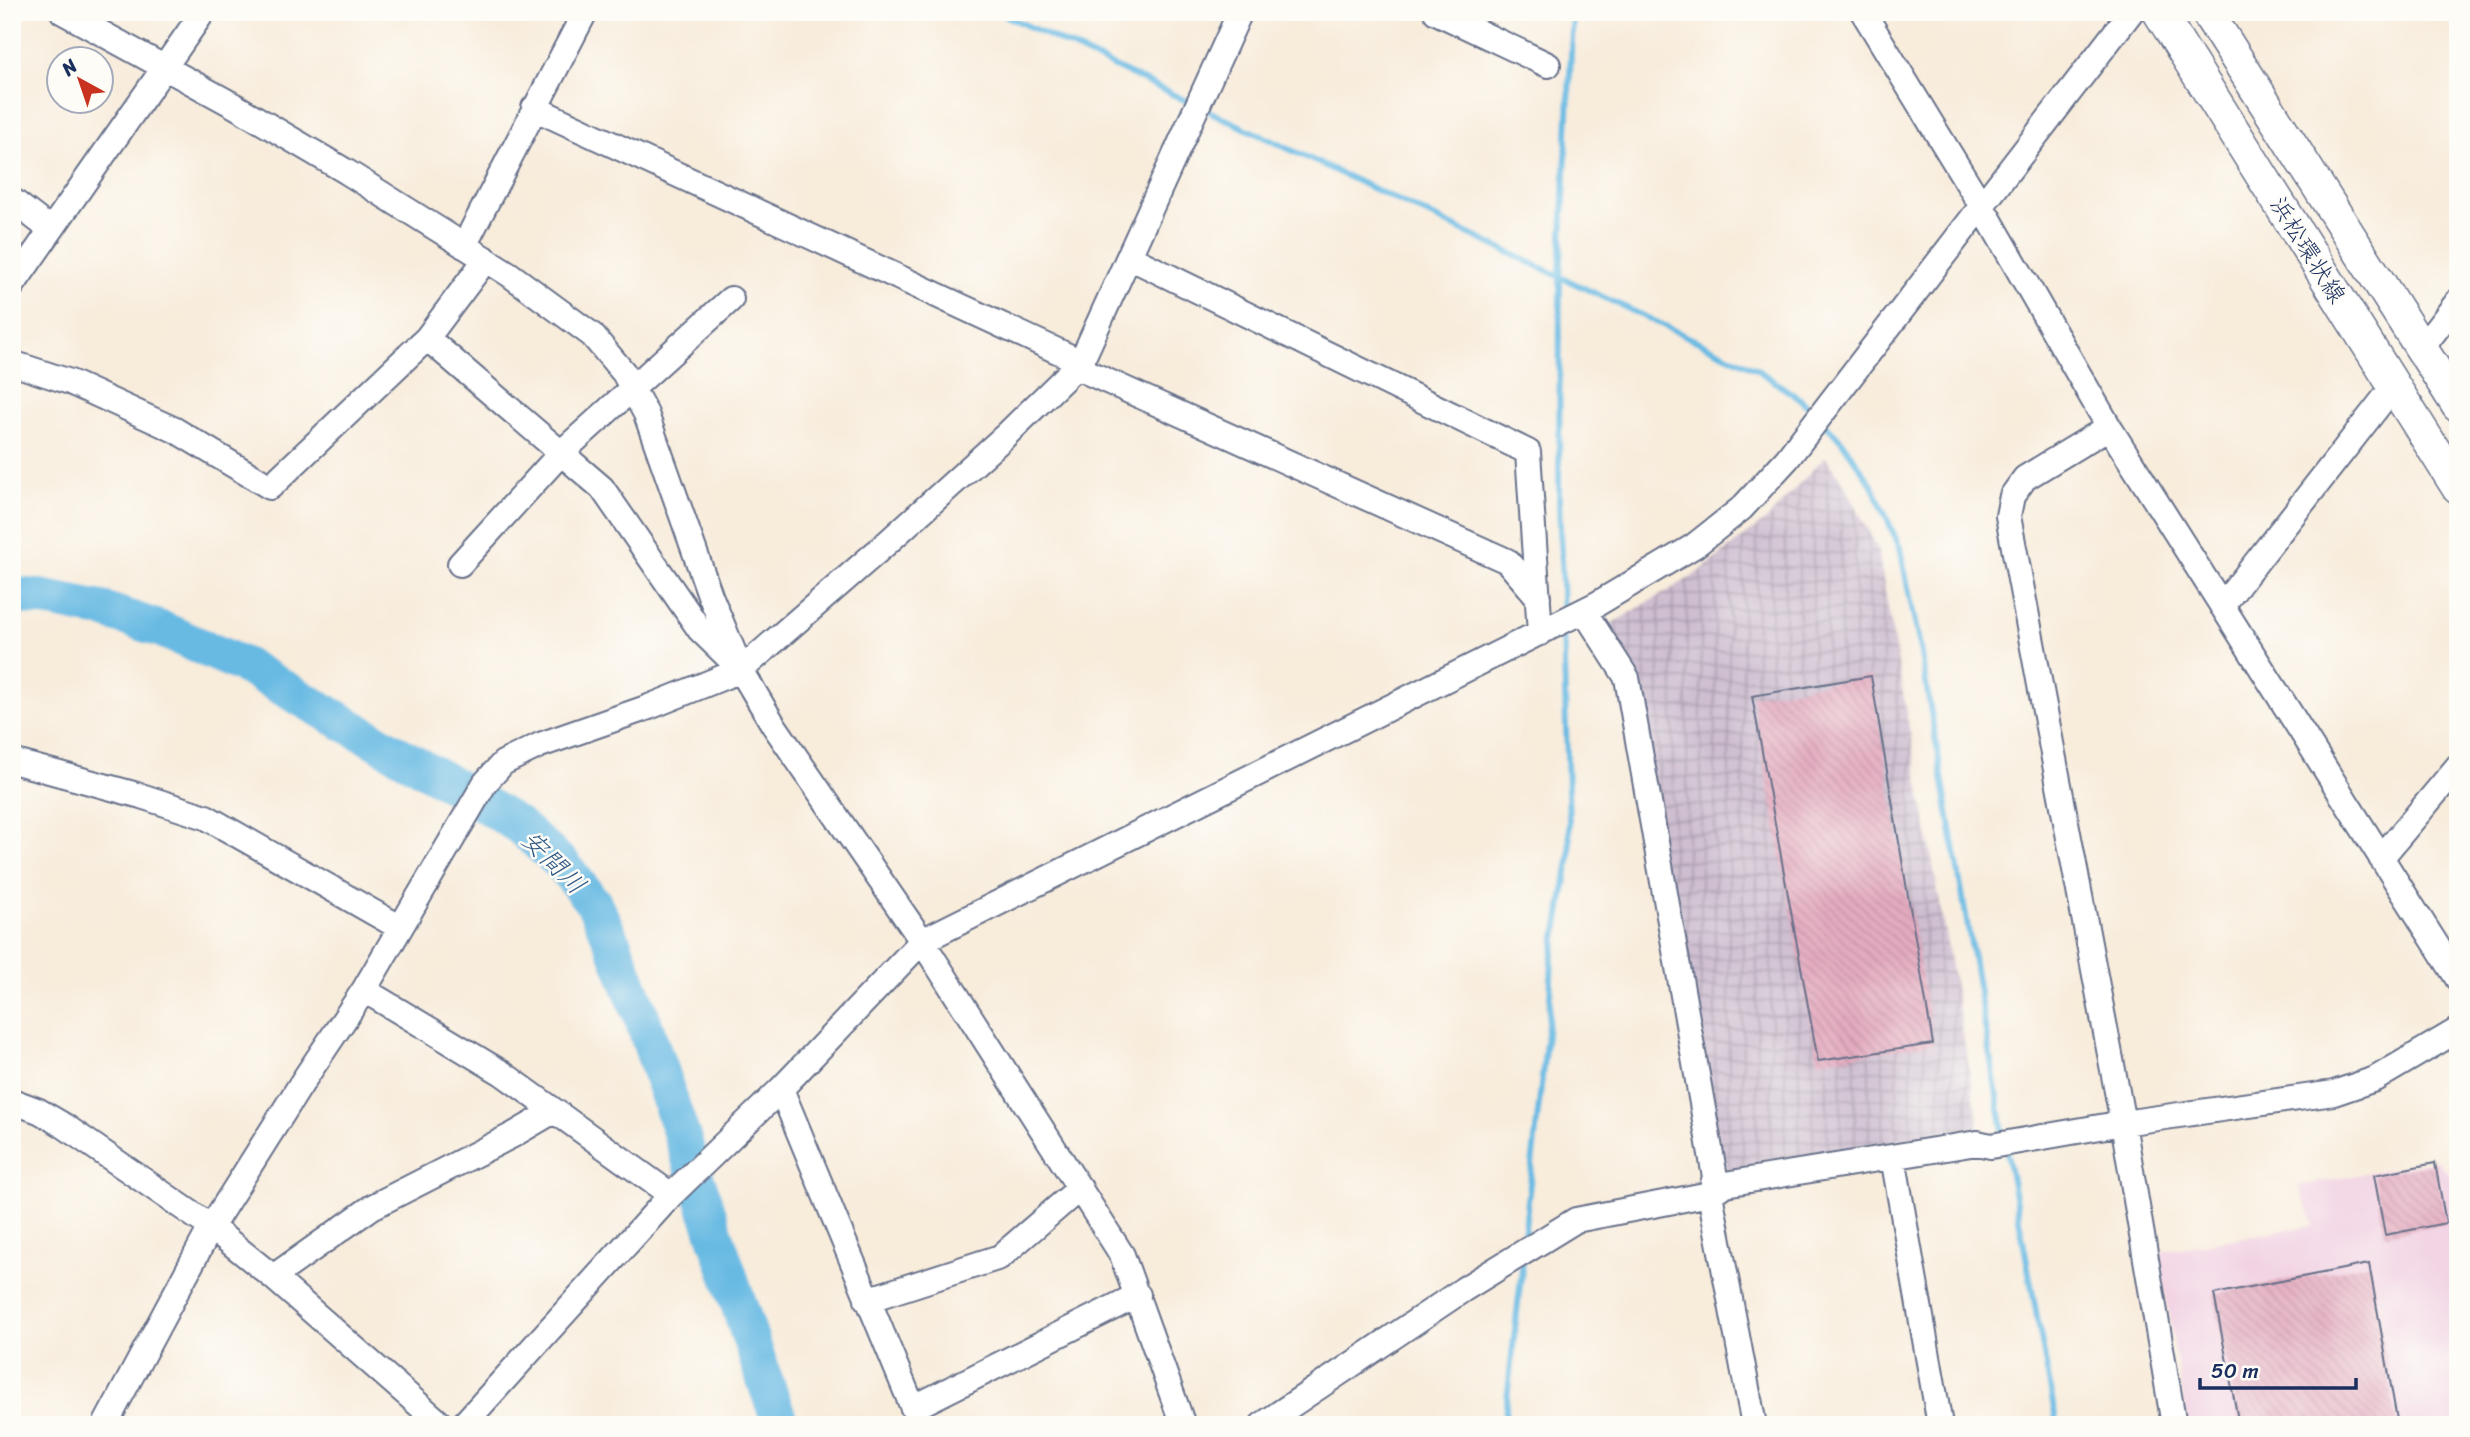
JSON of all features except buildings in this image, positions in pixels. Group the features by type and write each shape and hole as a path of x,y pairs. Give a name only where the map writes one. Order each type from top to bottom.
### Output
{"main road":[{"name":"浜松環状線","path":"2159,12 2458,488"},
{"name":"浜松環状線","path":"2207,12 2458,406"}],"street":[{"path":"62,12 258,119 486,259 592,335 624,373 646,414 710,596 741,670 774,724 922,941 1122,1255 1184,1425"},
{"path":"12,286 203,12"},
{"path":"464,246 584,12"},
{"path":"105,1425 211,1227 364,990 485,783 503,763 540,745 649,707 741,670 888,542 1079,365 1240,12"},
{"path":"1436,12 1548,65"},
{"path":"1863,12 1980,205 2109,427 2458,979"},
{"path":"463,1425 671,1195 781,1089 922,941 1580,612 1694,546 1742,508 1787,459 2131,12"},
{"path":"534,108 1079,365 1507,561 1538,597"},
{"path":"12,200 51,230"},
{"path":"1129,257 1528,452 1538,597 1545,630"},
{"path":"12,363 70,382 175,430 270,487 427,338 486,259"},
{"path":"460,564 561,453 731,299"},
{"path":"2421,349 2458,301"},
{"path":"427,338 602,488 700,630 741,670"},
{"path":"2222,606 2393,387"},
{"path":"2109,427 2025,478 2012,496 2008,516 2123,1123 2175,1425"},
{"path":"1580,612 1627,678 1715,1177 1710,1194 1754,1425"},
{"path":"12,761 141,796 206,817 399,928"},
{"path":"2381,858 2458,766"},
{"path":"364,990 502,1073 671,1195"},
{"path":"1262,1425 1464,1289 1576,1220 1710,1194 1725,1184 1977,1143 1991,1146 2123,1123 2334,1093 2375,1079 2458,1030"},
{"path":"781,1089 916,1416 1138,1295"},
{"path":"12,1101 39,1111 63,1125 211,1227 273,1277 442,1425"},
{"path":"273,1277 372,1207 554,1111"},
{"path":"1893,1157 1940,1425"},
{"path":"867,1300 1000,1257 1080,1188"}],"shaded area":[{"path":"1825,456 1846,487 1878,550 1979,1126 1726,1170 1604,628 1693,576 1767,519"},
{"path":"2437,1160 2458,1185 2458,1425 2188,1425 2158,1252 2314,1225 2299,1186"}],"waterway":[{"path":"998,12 1193,104"},
{"path":"1563,615 1559,499 1560,278 1573,12"},
{"path":"1202,108 1756,369 1800,399 1815,413"},
{"path":"1822,421 1841,440 1872,485 1900,548 1918,637 2004,1137"},
{"name":"安間川","path":"12,595 104,610 163,630 245,666 519,826 563,865 594,904 640,1012 781,1425"},
{"path":"1523,1245 1549,1015 1552,961 1570,855 1563,629"},
{"path":"2006,1148 2057,1425"},
{"path":"1504,1425 1523,1260"}]}
